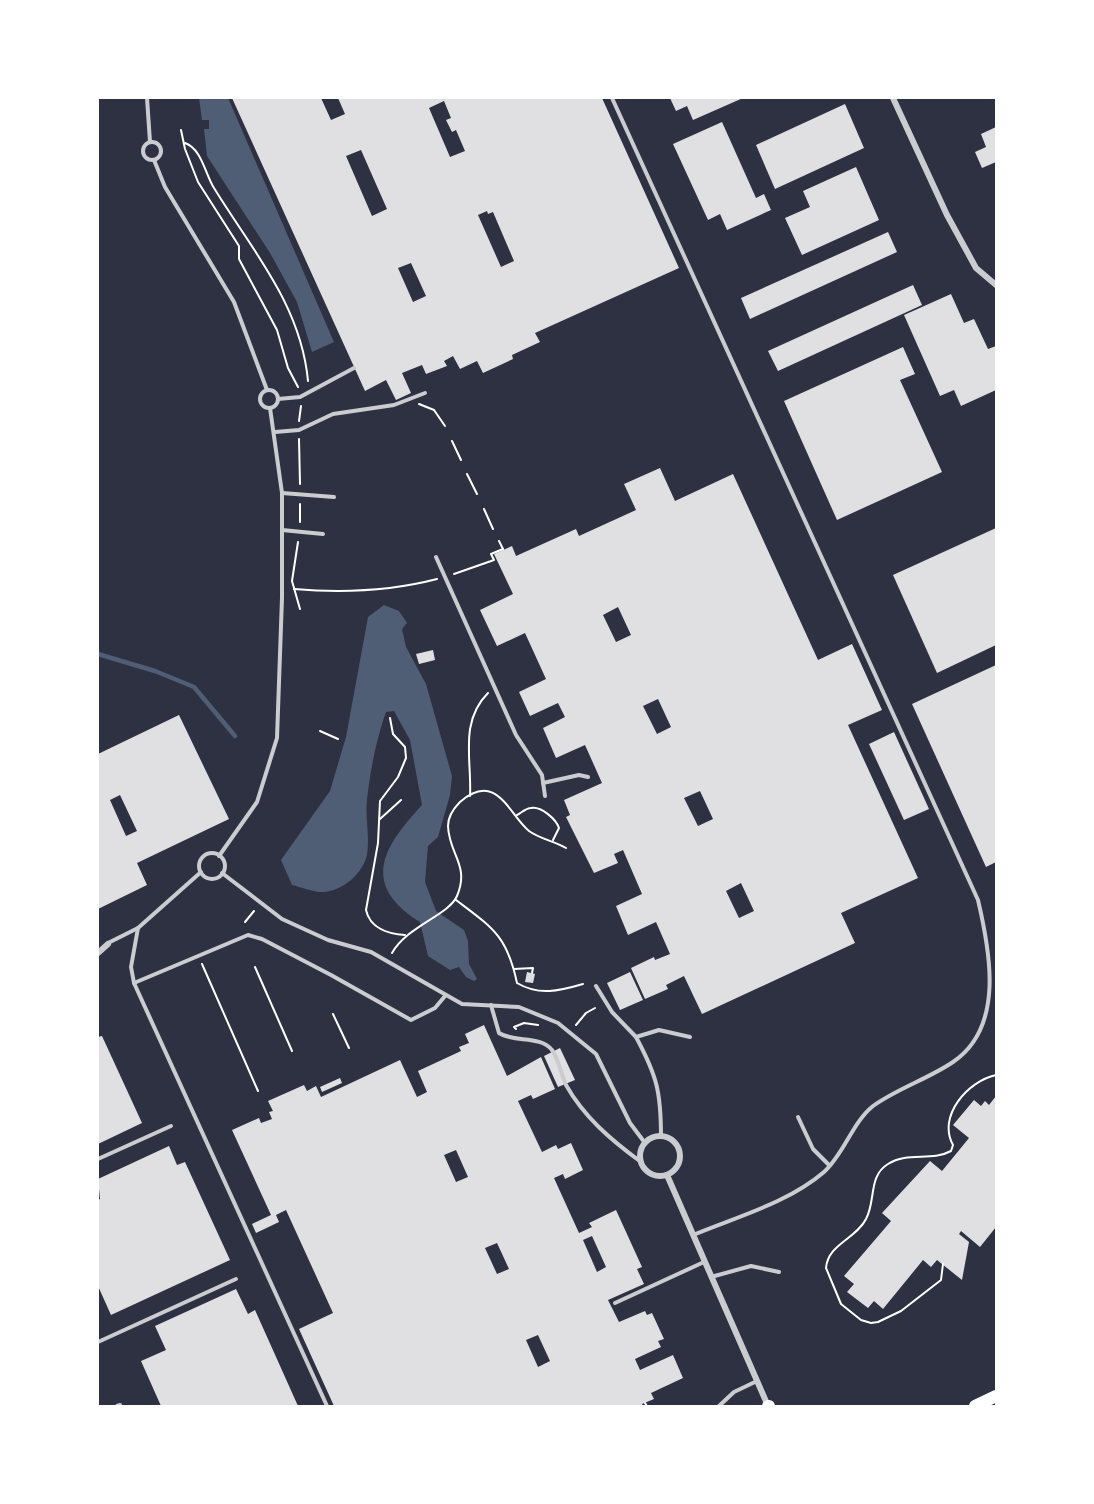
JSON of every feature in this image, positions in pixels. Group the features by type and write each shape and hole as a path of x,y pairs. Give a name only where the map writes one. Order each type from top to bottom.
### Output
{"main road":[{"path":"975,1407 996,1396"}],"street":[{"path":"893,98 964,247 976,268 996,285"},
{"path":"98,953 108,944"},
{"path":"661,1137 668,1138 678,1149 678,1164 667,1175 654,1175 643,1168 641,1162 641,1149 645,1143 661,1137"},
{"path":"667,1175 768,1406"}],"lane":[{"path":"147,98 150,142"},
{"path":"612,98 978,900 987,936 990,992 985,1015 971,1045 955,1061 872,1107 830,1165 798,1190 693,1235"},
{"path":"150,142 156,144 160,149 158,158 154,160"},
{"path":"150,142 144,146 143,153 145,157 154,160 165,187 234,302 267,390"},
{"path":"278,399 300,398 319,389 331,378 354,368"},
{"path":"267,390 274,392 278,399"},
{"path":"219,856 257,802 277,738 282,493 270,408 261,401 262,394 267,390"},
{"path":"275,432 299,430 333,414 394,405 425,393"},
{"path":"270,408 278,399"},
{"path":"282,493 334,497"},
{"path":"282,530 323,534"},
{"path":"436,557 516,735 542,775 544,799"},
{"path":"543,783 579,775 588,777"},
{"path":"209,854 219,856 224,862 222,873 212,879 201,872 199,865 202,857 209,854"},
{"path":"108,944 138,928 201,872"},
{"path":"222,873 282,919 328,940 371,952 462,1004 519,1007 536,1012 558,1023 596,1054 630,1123 645,1143"},
{"path":"138,928 132,967 134,983 327,1407"},
{"path":"134,983 248,934 256,936 371,996 411,1020 435,1008 445,996"},
{"path":"596,986 612,1012 636,1037 651,1065 659,1088 661,1137"},
{"path":"491,1005 495,1026 500,1034 507,1038 538,1042 551,1050 566,1084 585,1114 641,1162"},
{"path":"636,1037 659,1030 690,1037"},
{"path":"798,1117 813,1149 830,1165"},
{"path":"98,1159 171,1126"},
{"path":"615,1304 704,1262"},
{"path":"711,1277 751,1266 779,1272"},
{"path":"98,1342 236,1279"},
{"path":"719,1407 734,1392 757,1381"}],"path":[{"path":"181,130 198,183 239,246 239,259 277,330 288,368 299,390"},
{"path":"184,143 194,149 226,208 273,276 293,322 306,362 308,378"},
{"path":"299,424 301,405"},
{"path":"434,410 445,426"},
{"path":"299,439 300,487"},
{"path":"452,441 461,460"},
{"path":"467,474 477,495"},
{"path":"300,501 300,525"},
{"path":"484,509 493,529"},
{"path":"294,589 364,590 415,585 494,560 491,554 503,549 499,541"},
{"path":"298,542 292,581 300,609"},
{"path":"469,796 468,746 471,721 480,702 495,687"},
{"path":"390,718 393,734 405,747 406,758 398,777 381,801 378,843 366,910 368,918 375,927 395,934 405,934"},
{"path":"320,731 338,739"},
{"path":"392,953 405,934 456,900 462,881 460,858 452,845 448,825 455,807 469,796 493,794 502,798 532,832 553,840 566,849"},
{"path":"536,808 544,799"},
{"path":"380,819 401,800"},
{"path":"517,815 529,808 536,808 557,822 559,828 553,840"},
{"path":"456,900 497,934 509,950 517,983 537,992 563,990 582,984"},
{"path":"245,922 254,911"},
{"path":"199,956 258,1090"},
{"path":"255,967 292,1051"},
{"path":"514,969 533,968 532,973"},
{"path":"576,1025 586,1013 595,1008"},
{"path":"333,1014 349,1048"},
{"path":"516,1029 514,1027 524,1023 548,1028"},
{"path":"943,1264 941,1280 916,1302 890,1317 871,1323 861,1320 841,1304 826,1268 833,1249 851,1237 866,1219 873,1185 883,1168 904,1157 941,1156 951,1151 953,1145 948,1136 948,1128 962,1095 978,1083 996,1075"}],"water":[{"path":"199,98 228,98 334,342 312,352 297,302 270,253 207,156 204,129 209,129 209,120 202,120"},
{"path":"384,605 399,611 407,623 402,629 406,647 426,684 452,776 450,795 438,837 428,846 425,882 436,911 464,930 468,941 469,964 477,979 474,981 466,977 459,967 450,970 428,956 420,922 401,908 389,893 384,879 384,865 389,850 397,835 422,805 410,740 394,711 386,712 377,743 367,800 367,855 357,874 345,885 331,891 316,892 292,885 281,860 330,791 346,737 368,617"}],"building":[{"path":"232,98 321,98 331,120 345,114 338,98 602,98 679,268 535,333 540,342 512,355 513,359 483,373 477,361 460,369 453,356 444,361 447,366 426,374 422,365 402,373 411,393 396,400 386,380 365,391","holes":["444,101 451,118 446,120 452,132 456,130 465,151 450,157 429,108","361,150 387,209 372,216 346,156","487,211 488,214 493,212 514,261 501,267 478,215","411,263 426,296 413,302 398,268"]},
{"path":"670,98 743,98 693,120 687,106 676,111"},
{"path":"845,104 864,148 775,189 756,145"},
{"path":"722,122 756,198 764,194 771,210 727,230 720,214 708,220 673,144"},
{"path":"996,127 996,162 982,168 975,152 986,147 981,134"},
{"path":"856,167 879,220 802,255 785,218 810,207 803,191"},
{"path":"888,232 897,252 750,319 741,298"},
{"path":"913,285 922,305 778,371 768,351"},
{"path":"951,294 964,323 974,319 988,349 996,346 996,390 961,406 954,390 940,396 904,315"},
{"path":"903,347 915,374 900,380 942,472 837,520 784,401"},
{"path":"660,468 675,501 733,474 818,660 852,644 882,710 848,725 918,878 841,913 855,943 702,1014 684,976 666,985 668,989 645,999 631,968 654,957 655,960 670,954 656,922 628,935 616,906 642,894 623,850 614,854 618,863 594,873 566,817 570,815 564,800 602,783 585,745 556,758 543,728 565,717 558,703 530,716 519,692 546,679 525,633 497,646 480,610 513,594 494,554 512,546 516,556 576,529 579,536 636,510 624,484","holes":["618,607 631,635 616,642 603,615","658,699 671,727 657,734 643,706","700,791 713,819 698,826 684,798","741,883 754,911 739,918 726,891"]},
{"path":"996,528 996,645 937,673 893,575"},
{"path":"433,650 435,660 419,664 416,654"},
{"path":"996,665 996,862 986,867 912,704"},
{"path":"179,715 229,819 137,863 147,885 98,909 98,754","holes":["120,795 137,831 126,836 110,800"]},
{"path":"894,732 929,809 904,820 869,744"},
{"path":"527,972 535,974 533,983 525,982"},
{"path":"630,972 643,1000 620,1010 607,983"},
{"path":"484,1025 507,1076 541,1057 555,1089 533,1099 531,1095 518,1101 542,1152 556,1145 558,1149 571,1143 583,1170 565,1179 563,1174 554,1178 579,1233 592,1227 589,1223 616,1210 642,1267 637,1269 644,1284 608,1300 619,1322 645,1311 647,1315 652,1313 664,1339 658,1341 661,1347 635,1359 640,1370 673,1355 683,1378 651,1393 654,1399 642,1404 643,1406 334,1406 299,1329 333,1313 286,1210 276,1215 279,1222 256,1233 252,1224 271,1215 232,1130 259,1118 261,1123 272,1119 269,1112 273,1111 268,1101 304,1085 307,1091 316,1086 321,1097 400,1060 417,1097 427,1092 418,1071 461,1051 459,1047 469,1043 465,1034","holes":["456,1150 468,1177 456,1182 444,1155","592,1236 606,1267 597,1272 583,1240","497,1243 509,1269 497,1274 485,1248","538,1335 550,1361 538,1367 526,1340"]},
{"path":"102,1036 142,1123 98,1144 98,1037"},
{"path":"560,1048 575,1080 558,1087 544,1056"},
{"path":"340,1078 342,1083 322,1092 320,1087"},
{"path":"996,1096 996,1227 980,1247 961,1231 959,1234 969,1242 962,1280 937,1260 931,1267 923,1260 883,1309 874,1301 868,1308 847,1292 854,1284 844,1276 891,1221 882,1213 930,1161 942,1171 969,1138 953,1125 974,1100 981,1106 985,1101 989,1105"},
{"path":"169,1146 177,1165 185,1162 230,1260 111,1315 98,1286 98,1200 100,1199 98,1179"},
{"path":"236,1289 248,1314 255,1310 298,1406 161,1406 141,1361 166,1350 155,1326"}],"waterway":[{"path":"98,654 155,671 194,687 235,736"}]}
